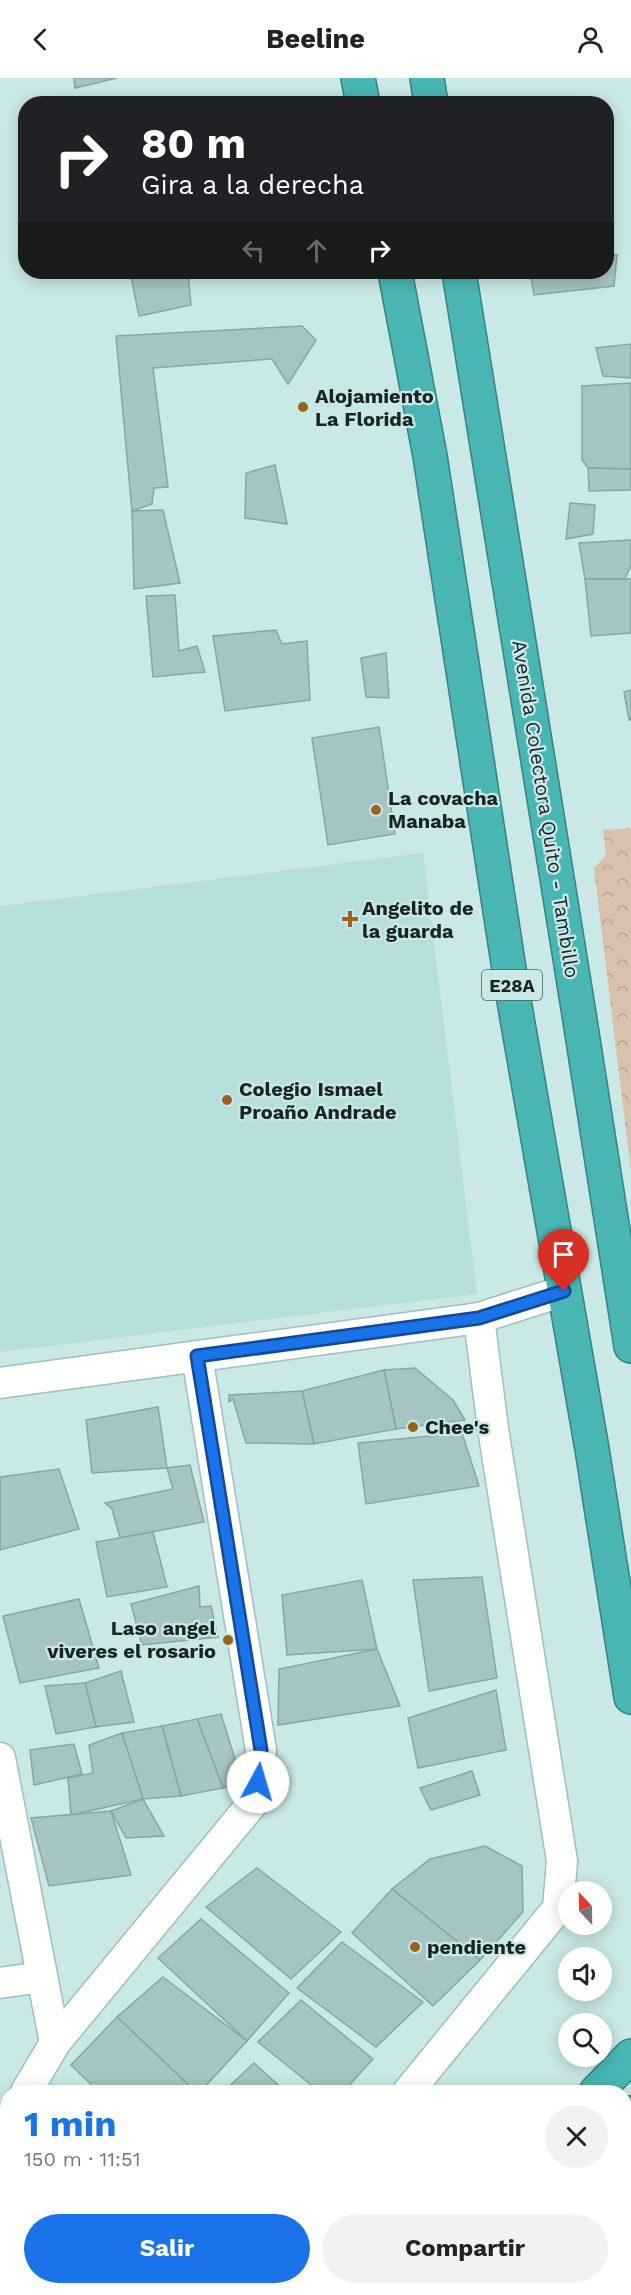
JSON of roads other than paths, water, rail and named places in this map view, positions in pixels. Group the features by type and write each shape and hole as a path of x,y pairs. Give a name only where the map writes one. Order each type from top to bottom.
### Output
{"highway":[{"path":"358,78 361,96"},
{"path":"427,78 430,96"},
{"name":"E28A","path":"396,279 430,456 513,995 592,1449 631,1697"},
{"name":"Avenida Colectora Quito - Tambillo","path":"460,279 579,1008 631,1346"},
{"path":"604,2085 631,2056"}],"street":[{"path":"0,1383 479,1318 564,1291"},
{"path":"414,2085 558,1908 562,1861 493,1429 479,1318"},
{"path":"30,2085 55,2043 256,1799 261,1750 197,1356"},
{"path":"0,1758 55,2043"},
{"path":"0,1983 42,1977"}],"place":[{"name":"Alojamiento La Florida","path":"303,407"},
{"name":"La covacha Manaba","path":"376,810"},
{"name":"Angelito de la guarda","path":"350,919"},
{"name":"Colegio Ismael Proaño Andrade","path":"227,1100"},
{"name":"Chee's","path":"413,1427"},
{"name":"Laso angel viveres el rosario","path":"228,1640"},
{"name":"pendiente","path":"415,1947"}]}
